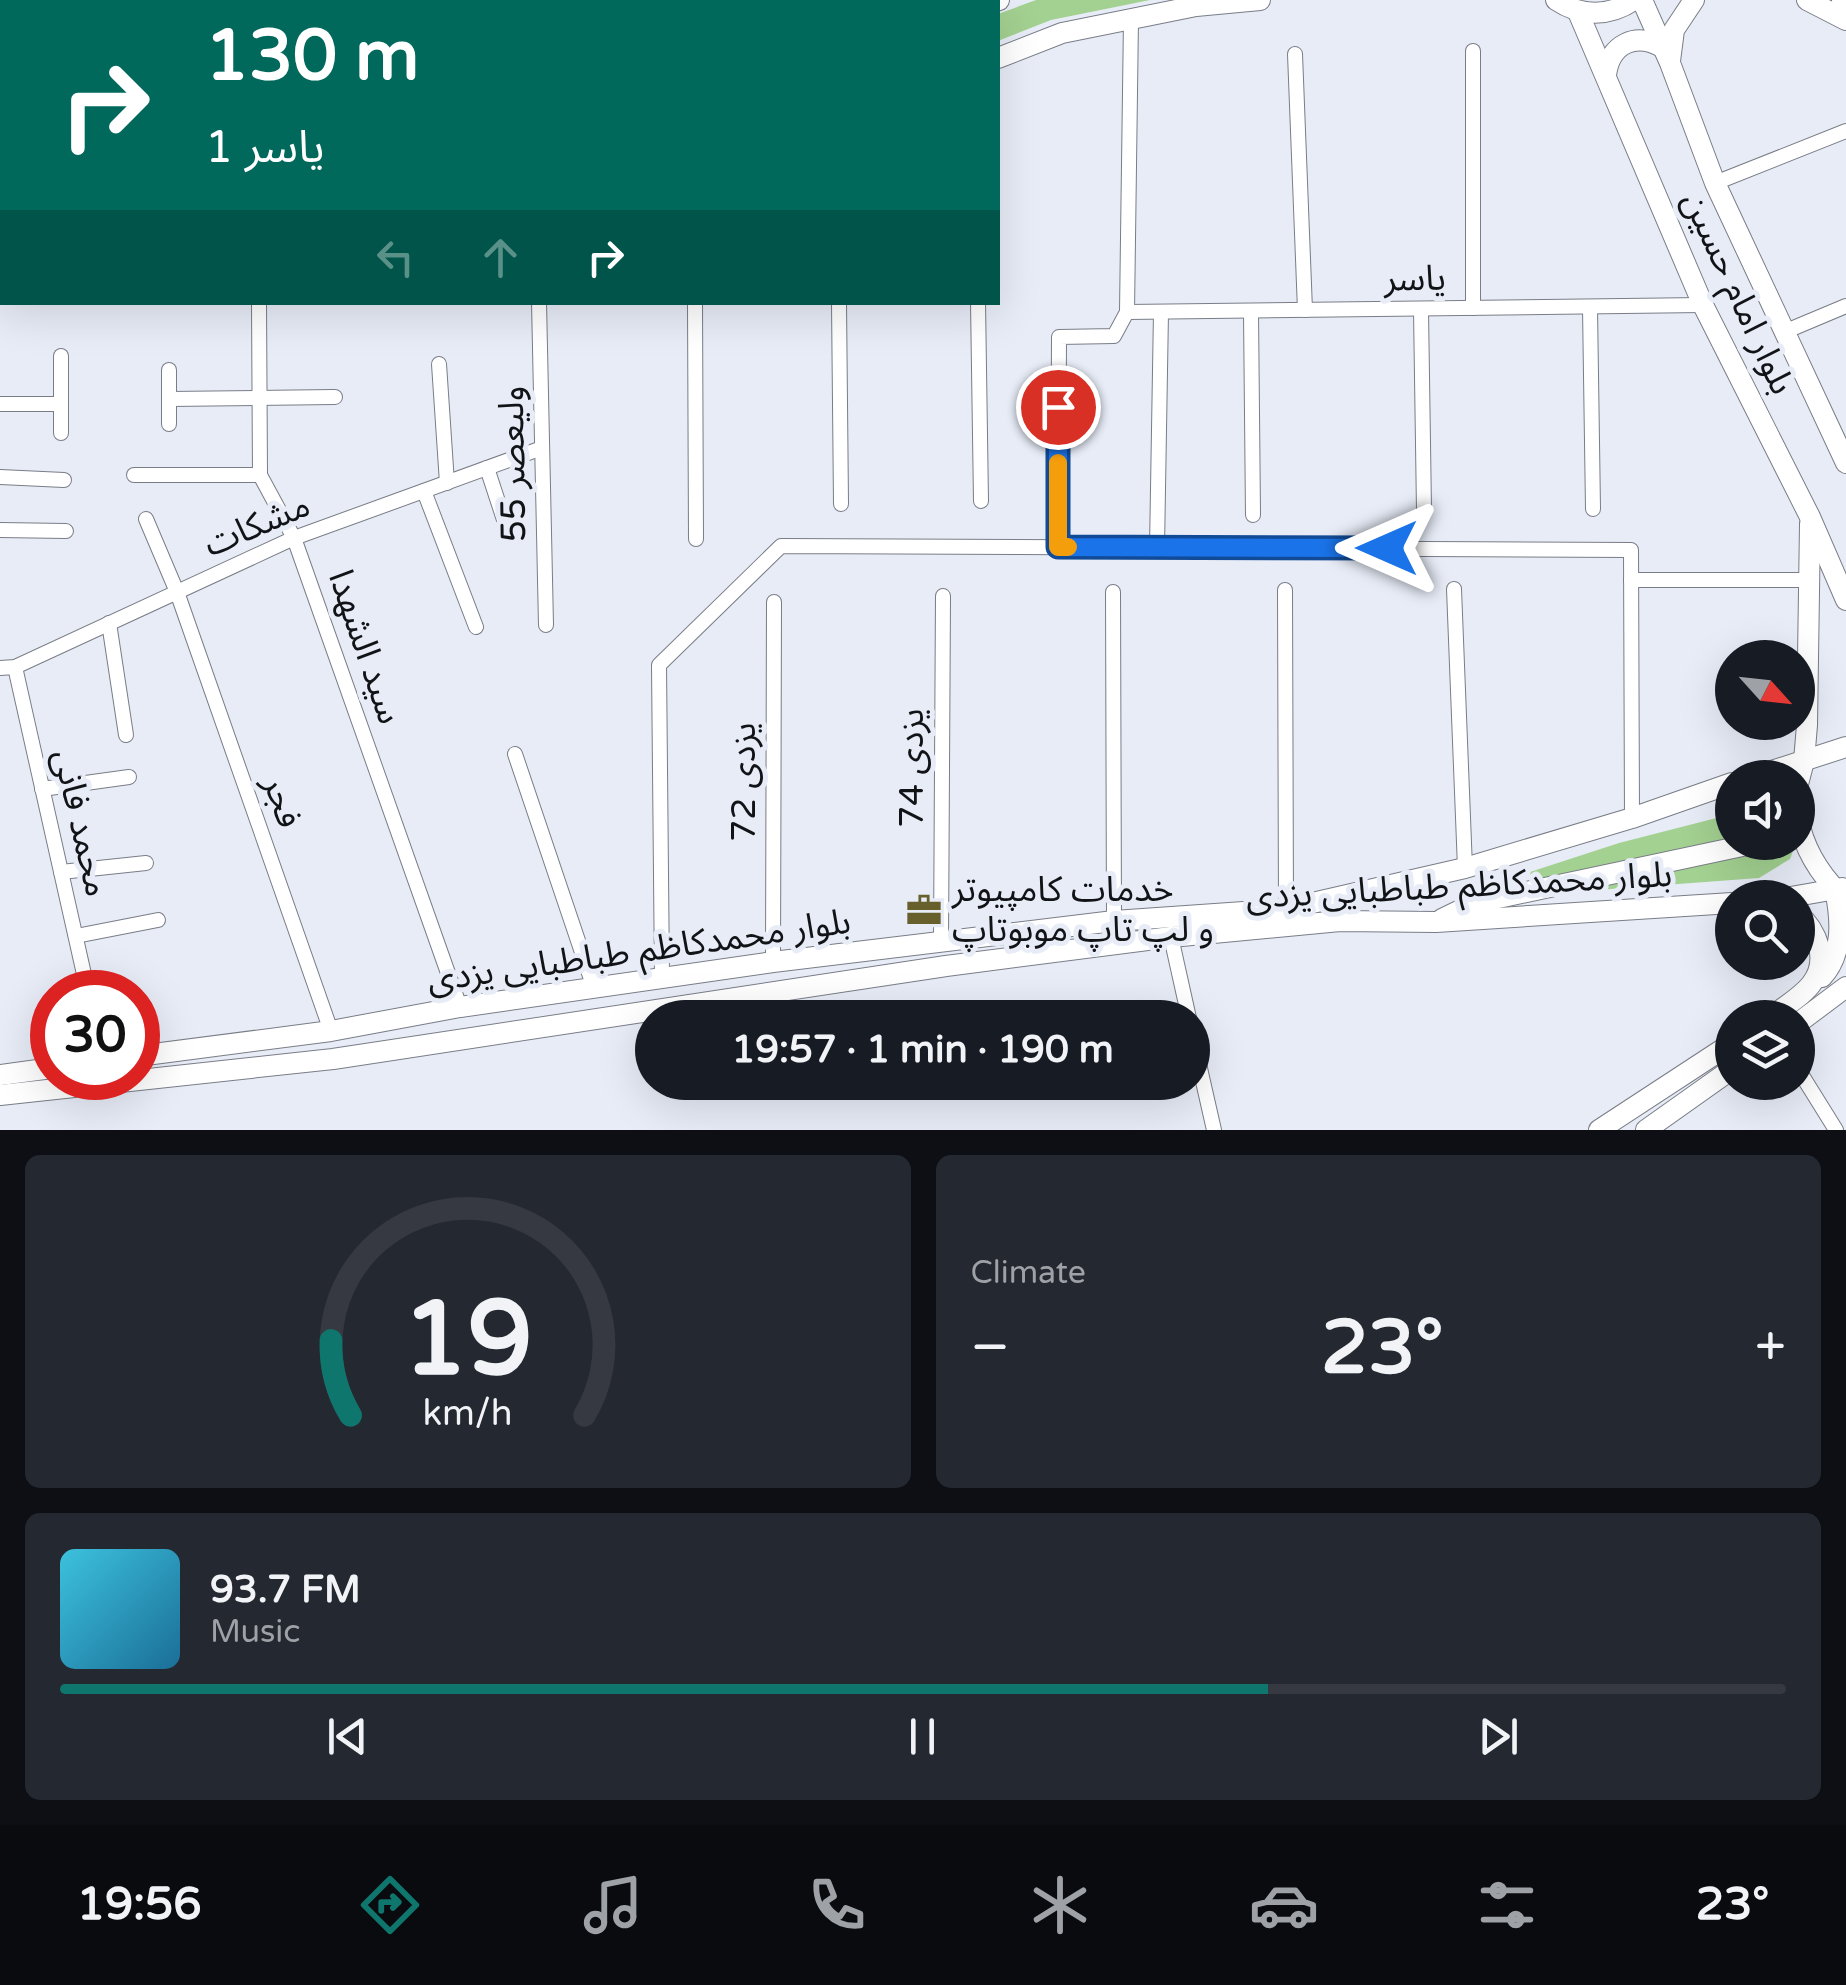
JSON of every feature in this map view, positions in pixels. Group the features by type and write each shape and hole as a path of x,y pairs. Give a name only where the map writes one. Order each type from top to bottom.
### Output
{"main road":[{"path":"1000,57 1062,34 1130,19 1196,6 1260,0"},
{"path":"1556,0 1578,12 1601,14 1634,0"},
{"name":"بلوار امام حسین","path":"1642,0 1714,183 1846,463"},
{"path":"1606,75 1608,62 1625,43 1637,39 1666,55 1674,30 1694,0"},
{"path":"1807,0 1846,20"},
{"name":"بلوار امام حسین","path":"1578,12 1703,305 1810,517 1846,600"},
{"path":"1804,760 1810,517"},
{"path":"1807,760 1846,747"},
{"name":"بلوار محمدکاظم طباطبایی یزدی","path":"160,1053 331,1032 460,1007 773,962 1114,921 1286,909 1465,868 1715,790"},
{"path":"1436,922 1474,903 1715,852"},
{"path":"1793,1000 1827,973 1840,939 1842,892 1818,870 1813,860"},
{"path":"1815,895 1842,892"},
{"name":"بلوار محمدکاظم طباطبایی یزدی","path":"0,1095 332,1059 946,966 1171,937 1340,922 1436,922 1715,904"},
{"path":"1811,987 1822,968 1815,938"},
{"path":"1815,1010 1846,987"},
{"path":"222,1046 220,1062 227,1072"},
{"path":"190,1050 199,1061 193,1076"},
{"path":"1600,1130 1715,1054"},
{"path":"0,1075 30,1071"},
{"path":"1646,1130 1715,1081"}],"street":[{"path":"1058,547 1058,337 1114,336 1127,312 1130,19"},
{"path":"1473,51 1473,308"},
{"path":"1296,54 1305,310"},
{"path":"1714,183 1846,130"},
{"name":"سید الشهدا","path":"259,305 260,475 294,538 460,1007"},
{"name":"ولیعصر 55","path":"539,305 546,625"},
{"path":"695,305 696,539"},
{"path":"839,305 841,504"},
{"path":"978,305 981,501"},
{"name":"یاسر","path":"1127,312 1703,305"},
{"path":"1784,332 1846,306"},
{"path":"1590,308 1594,508"},
{"path":"1421,310 1424,510"},
{"path":"1157,548 1161,312"},
{"path":"1251,312 1253,514"},
{"path":"60,434 61,356"},
{"path":"439,364 448,482"},
{"path":"169,370 170,424"},
{"path":"170,398 335,397"},
{"path":"0,404 61,404"},
{"name":"مشکات","path":"7,668 294,538 542,448"},
{"path":"487,468 508,532"},
{"path":"134,474 260,475"},
{"path":"0,477 64,480"},
{"path":"424,491 476,627"},
{"name":"فجر","path":"146,518 177,592 331,1032"},
{"path":"0,530 66,532"},
{"path":"662,978 659,665 780,546 1631,550 1632,818"},
{"path":"1631,580 1810,580"},
{"path":"1454,589 1465,868"},
{"path":"1285,590 1286,909"},
{"path":"1113,592 1114,921"},
{"name":"یزدی 74","path":"941,942 943,596"},
{"name":"یزدی 72","path":"773,962 774,602"},
{"path":"109,624 126,735"},
{"name":"محمد فانی","path":"7,668 42,789 83,970"},
{"path":"515,754 594,988"},
{"path":"42,789 129,777"},
{"path":"61,872 146,862"},
{"path":"76,936 158,920"},
{"path":"1171,937 1185,1000"},
{"path":"1815,1096 1836,1130"},
{"path":"1207,1100 1214,1130"}],"green space":[{"path":"1036,0 1150,0 1051,20 1000,40 1000,13"},
{"path":"1715,818 1715,860 1788,860 1759,878 1531,892 1530,872 1619,843"}],"slow traffic":[{"path":"1058,463 1058,547 1068,547"}],"place":[{"name":"خدمات کامپیوتر و لپ تاپ موبوتاپ","path":"924,910"}],"route":[{"path":"1058,407 1058,547 1387,548"}]}
